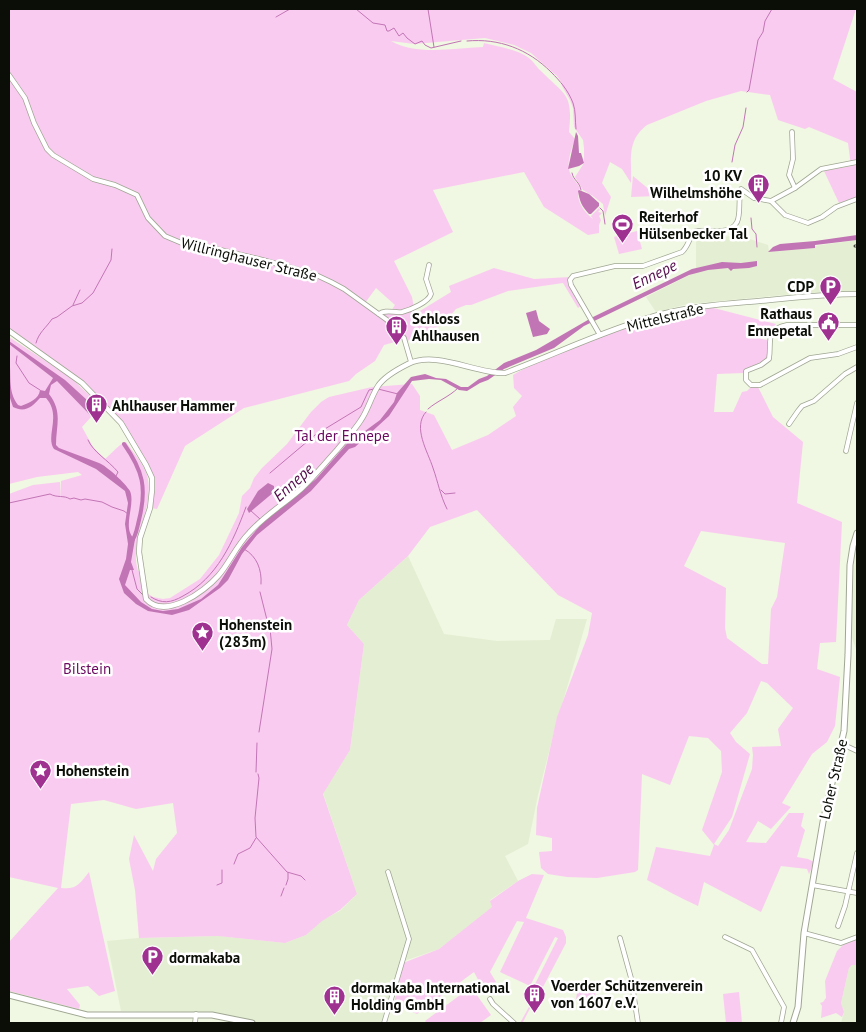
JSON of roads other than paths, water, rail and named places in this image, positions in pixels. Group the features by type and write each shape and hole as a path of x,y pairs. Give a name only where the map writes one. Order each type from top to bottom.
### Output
{"main road":[{"name":"Loher Straße","path":"793,1023 798,1007 804,933 812,885 830,788 842,744 848,655 850,565 857,533"},
{"path":"9,995 87,1014 196,1014 221,1016 252,1023"}],"street":[{"name":"Willringhauser Straße","path":"9,75 25,98 34,123 47,149 53,155 93,179 115,185 137,195 148,218 165,236 184,244 204,246 314,274 344,289 387,320 404,338 411,362"},
{"path":"792,132 793,159 789,173 795,188"},
{"path":"771,201 795,188 821,168 857,162"},
{"path":"600,335 571,285 570,280 573,276 615,266 643,266 682,252 687,248 692,235 696,231 719,231 732,228 738,220 741,189 754,198 771,201 785,215 808,223 822,217 836,207 857,199"},
{"path":"379,314 383,311 406,311 428,301 431,294 426,279 429,265"},
{"name":"Mittelstraße","path":"411,362 434,361 500,373 600,335 656,316 694,307 828,294 857,294"},
{"path":"857,325 787,325 777,327 769,340 769,359 761,365 749,368 745,374 746,380 755,386 810,358 838,354 857,347"},
{"path":"9,331 82,383 121,423 146,465 152,478 152,490 150,508 140,538 139,552 146,599 155,605 171,606 181,603 202,591 220,574 241,542 261,520 312,478 361,422 377,388 390,376 411,362"},
{"path":"790,424 802,406 814,401 845,374 857,367"},
{"path":"846,451 857,403"},
{"path":"842,744 857,751"},
{"path":"838,926 849,891 857,853"},
{"path":"384,1023 409,939 388,872"},
{"path":"812,885 857,893"},
{"path":"804,933 841,943 857,937"},
{"path":"725,937 752,950 784,1007 781,1023"},
{"path":"620,938 631,978 638,1023"},
{"path":"490,999 514,1023"},
{"path":"195,1023 196,1014"}],"waterway":[{"path":"276,17 290,9"},
{"path":"356,9 373,23 385,25 387,31 394,28 399,36 403,33 415,44 422,41 431,48 461,41"},
{"path":"428,9 434,47"},
{"path":"747,92 749,90 758,40 772,9"},
{"path":"467,41 502,43 523,51 542,64 558,79 569,94 574,106 576,129"},
{"path":"732,162 735,145 743,127 746,108"},
{"path":"572,173 581,190"},
{"path":"600,208 603,211 605,224"},
{"path":"751,218 752,229 756,234 757,247"},
{"path":"36,343 52,319 72,306 82,303 93,293 111,260 112,249"},
{"path":"73,305 80,290"},
{"path":"17,356 16,363 29,383 40,390"},
{"path":"428,409 458,388"},
{"path":"270,473 315,435 361,407 369,390 374,389"},
{"path":"378,389 398,394"},
{"path":"426,412 420,425 422,440 447,509"},
{"path":"88,440 93,448 118,472 116,476"},
{"path":"124,444 139,471 143,489 139,520 131,542"},
{"path":"441,490 445,494 455,493"},
{"path":"9,503 50,494 70,499 102,502 128,514"},
{"path":"151,597 163,602 174,600 195,588 205,579 229,546 246,507"},
{"path":"250,510 260,519"},
{"path":"244,549 252,555 258,564 261,584"},
{"path":"132,570 137,589 143,595"},
{"path":"260,592 268,624"},
{"path":"259,732 272,649 270,628"},
{"path":"256,772 257,743"},
{"path":"258,774 255,818 256,837 287,872 301,876 305,880"},
{"path":"234,864 238,854 250,848 256,838"},
{"path":"217,885 222,883 222,870"},
{"path":"286,885 288,873"},
{"path":"281,896 284,888"}],"place":[{"name":"10 KV Wilhelmshöhe","path":"758,203"},
{"name":"Reiterhof Hülsenbecker Tal","path":"623,244"},
{"name":"CDP","path":"830,305"},
{"name":"Rathaus Ennepetal","path":"828,341"},
{"name":"Schloss Ahlhausen","path":"396,346"},
{"name":"Ahlhauser Hammer","path":"96,424"},
{"name":"Hohenstein (283m)","path":"203,652"},
{"name":"Hohenstein","path":"40,789"},
{"name":"dormakaba","path":"153,976"},
{"name":"Voerder Schützenverein von 1607 e.V.","path":"535,1013"},
{"name":"dormakaba International Holding GmbH","path":"335,1015"}],"water label":[{"name":"Ennepe","path":"654,274"},
{"name":"Ennepe","path":"293,482"}],"park label":[{"name":"Tal der Ennepe","path":"342,435"},
{"name":"Bilstein","path":"87,668"}]}
